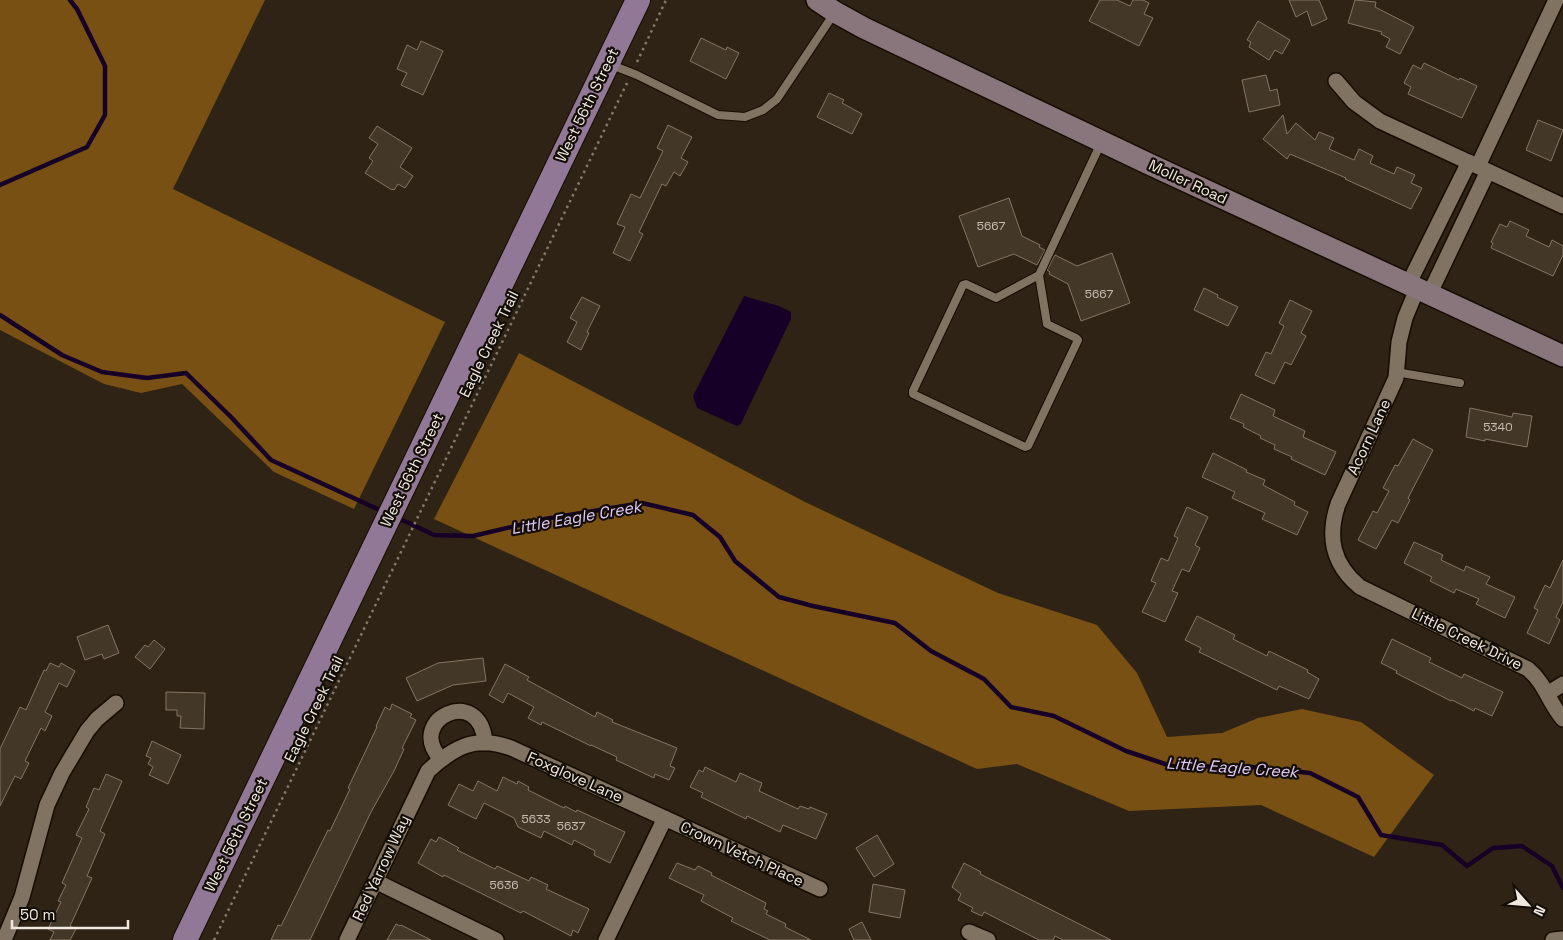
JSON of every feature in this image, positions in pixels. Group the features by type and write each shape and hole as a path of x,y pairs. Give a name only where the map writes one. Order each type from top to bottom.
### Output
{"main road":[{"name":"West 56th Street","path":"185,940 638,0"}],"street":[{"name":"Moller Road","path":"817,0 873,32 1418,290 1563,356"},
{"path":"1418,290 1556,0"},
{"path":"1336,82 1354,102 1380,121 1563,206"},
{"path":"1418,290 1478,166"},
{"name":"Acorn Lane","path":"1352,580 1339,562 1334,548 1332,540 1333,518 1393,385 1399,342 1405,318 1418,290"},
{"name":"Little Creek Drive","path":"1352,580 1368,592 1521,664 1534,674 1542,684 1551,704 1563,719"},
{"path":"1547,694 1563,684"},
{"path":"4,940 22,897 47,805 62,773 87,731 97,719 116,704"},
{"path":"441,759 432,744 432,734 435,723 446,714 459,711 473,716 480,723 484,743"},
{"name":"Foxglove Lane","path":"415,796 428,771 441,759 459,748 472,744 497,744 511,748 665,818"},
{"name":"Red Yarrow Way","path":"347,940 415,796"},
{"path":"606,940 665,818"},
{"name":"Crown Vetch Place","path":"665,818 820,889"},
{"path":"375,881 496,940"},
{"path":"970,932 988,940"},
{"path":"1553,940 1563,939"}],"lane":[{"path":"607,63 718,115 745,117 763,110 777,99 835,12"},
{"path":"1039,275 996,298 966,284 963,285 913,391 914,394 1025,447 1028,446 1078,340 1047,324 1039,275 1102,141"},
{"path":"1396,372 1460,382"}],"path":[{"name":"Eagle Creek Trail","path":"214,940 666,0"}],"shaded area":[{"path":"0,0 265,0 173,189 445,322 354,509 274,472 182,384 141,393 104,384 0,330"},
{"path":"744,296 779,306 791,312 791,319 741,424 737,426 697,408 693,396"},
{"path":"519,353 805,502 998,593 1097,625 1137,673 1167,737 1222,733 1258,718 1302,709 1361,722 1434,775 1374,857 1261,805 1129,811 1017,764 977,769 434,519"}],"building":[{"path":"1100,0 1117,0 1130,6 1133,0 1143,0 1149,3 1144,14 1153,18 1139,46 1089,21"},
{"path":"1289,0 1319,0 1327,19 1312,26 1307,11 1296,17"},
{"path":"1355,0 1376,2 1375,7 1414,27 1400,54 1386,47 1390,39 1381,34 1382,32 1348,23"},
{"path":"1258,21 1290,40 1282,54 1275,50 1269,60 1249,47 1251,42 1247,40"},
{"path":"701,38 726,50 727,47 739,53 726,79 690,61"},
{"path":"421,41 443,51 423,95 401,85 407,73 397,69 407,45 417,50"},
{"path":"1424,63 1459,80 1460,78 1477,86 1462,118 1408,94 1411,87 1404,83 1413,65 1421,69"},
{"path":"1266,75 1270,91 1277,89 1280,105 1249,112 1242,80"},
{"path":"829,93 844,100 842,103 862,114 852,134 817,117"},
{"path":"1283,115 1287,134 1296,123 1315,140 1319,132 1334,138 1329,149 1354,160 1359,149 1373,156 1370,163 1394,174 1397,167 1415,175 1411,183 1422,188 1411,209 1290,154 1287,159 1263,139"},
{"path":"1538,120 1563,130 1551,161 1526,150"},
{"path":"668,125 692,137 681,158 688,162 680,176 674,172 666,186 662,184 639,232 643,234 630,261 613,253 625,227 617,224 631,194 640,198 663,151 657,148"},
{"path":"377,126 412,148 400,167 413,176 405,188 398,184 392,190 365,173 373,161 369,158 378,144 369,138"},
{"path":"1009,198 1022,236 1040,245 1039,247 1045,250 1037,265 1014,254 978,267 959,216"},
{"path":"1510,221 1529,230 1526,236 1549,247 1552,240 1563,246 1563,255 1553,276 1491,248 1493,243 1491,242 1500,224 1507,227"},
{"path":"1112,253 1130,303 1081,321 1068,284 1049,274 1050,272 1047,270 1055,255 1077,266"},
{"path":"1204,288 1218,295 1217,297 1238,307 1228,326 1194,310"},
{"path":"582,297 600,306 587,332 589,333 581,350 567,342 577,322 570,318"},
{"path":"1290,300 1312,311 1301,333 1306,336 1291,365 1285,362 1274,384 1255,375 1266,352 1271,354 1284,326 1279,323"},
{"path":"1241,394 1275,410 1273,416 1305,431 1303,437 1336,452 1325,475 1274,449 1275,445 1243,427 1244,424 1230,418"},
{"path":"1470,408 1512,417 1513,413 1532,416 1527,447 1466,437"},
{"path":"1413,439 1433,450 1408,498 1410,500 1398,523 1392,520 1376,549 1358,540 1373,511 1377,513 1389,491 1383,488 1395,465 1398,466"},
{"path":"1213,453 1247,470 1246,472 1265,480 1263,485 1295,502 1294,505 1308,512 1297,535 1262,519 1265,513 1232,498 1235,492 1202,477"},
{"path":"1187,507 1208,517 1195,545 1200,548 1189,572 1182,569 1172,591 1178,593 1165,622 1142,612 1156,583 1151,581 1161,558 1168,561 1178,538 1174,536"},
{"path":"1414,542 1443,555 1441,560 1464,571 1466,566 1490,577 1486,584 1515,597 1505,618 1476,604 1479,599 1456,589 1454,593 1430,581 1432,577 1404,563"},
{"path":"1563,560 1563,602 1556,617 1560,620 1549,644 1527,633 1538,610 1534,608 1545,585 1550,588"},
{"path":"1197,616 1235,635 1233,639 1267,656 1269,651 1308,670 1307,672 1319,679 1309,699 1279,686 1277,690 1199,652 1201,648 1185,640"},
{"path":"108,625 119,653 104,659 102,654 85,660 77,637"},
{"path":"1392,639 1431,658 1429,662 1462,678 1464,674 1503,692 1492,716 1475,708 1474,711 1451,701 1396,673 1397,671 1381,663"},
{"path":"154,640 165,649 150,669 135,657 145,645 148,647"},
{"path":"483,658 486,681 453,685 417,701 406,678 438,663"},
{"path":"50,663 59,667 61,663 75,671 67,687 59,683 45,712 52,716 45,731 41,728 25,761 29,763 21,779 15,776 0,806 0,749 20,707 26,710 44,670 46,671"},
{"path":"505,664 529,677 527,680 595,717 597,712 613,720 612,722 677,748 670,766 675,768 669,780 655,774 654,778 616,760 617,757 542,722 541,725 528,718 534,707 508,693 503,703 489,695"},
{"path":"166,692 205,693 204,729 180,728 181,716 177,716 177,710 166,710"},
{"path":"392,704 412,714 410,717 416,720 402,748 404,749 394,771 371,812 310,940 271,940 278,925 281,926 328,830 330,831 385,707 390,710"},
{"path":"152,741 181,755 168,784 149,775 153,767 148,764 151,758 146,756"},
{"path":"705,767 736,782 740,773 762,783 759,791 798,809 800,806 809,809 810,807 827,814 816,839 783,825 780,832 747,816 746,819 701,797 703,793 690,787 699,770 703,772"},
{"path":"106,774 122,781 100,831 105,834 87,876 92,878 70,926 76,929 70,940 50,940 54,932 48,929 61,902 58,901 66,885 62,883 82,838 76,835 89,809 86,807 94,788 99,790"},
{"path":"503,777 517,784 518,781 529,787 528,790 564,808 565,806 576,812 577,810 625,832 610,863 594,855 595,851 574,840 572,845 544,831 541,838 518,827 514,818 484,803 476,819 448,805 459,784 473,791 478,781 497,791"},
{"path":"877,835 894,864 874,877 856,848"},
{"path":"439,837 459,848 457,850 495,869 497,866 529,881 531,877 548,885 546,889 589,909 578,933 573,930 571,936 523,911 521,913 444,875 443,877 418,863 431,839 436,842"},
{"path":"677,863 695,870 698,866 712,873 711,875 766,903 764,909 768,911 766,914 786,924 785,927 811,940 770,940 731,921 733,918 701,901 704,895 669,878"},
{"path":"964,863 981,872 980,874 1111,940 1063,940 1055,936 1053,940 1039,940 984,912 982,916 971,911 973,908 958,900 961,894 952,887"},
{"path":"873,884 905,890 900,918 869,912"},
{"path":"862,922 871,940 854,940 849,929"},
{"path":"396,924 401,925 431,940 387,940"}],"waterway":[{"name":"Little Eagle Creek","path":"0,185 87,147 105,115 105,66 77,9 70,0"},
{"name":"Little Eagle Creek","path":"0,315 62,355 102,372 147,378 186,373 271,460 384,512"},
{"name":"Little Eagle Creek","path":"396,517 434,535 473,536 545,519 642,503 693,515 720,537 735,561 779,597 895,623 931,651 984,679 1011,707 1054,716 1126,751 1171,766 1252,767 1310,773 1358,797 1381,835 1442,845 1467,866 1493,848 1522,846 1552,866 1563,888"}]}
